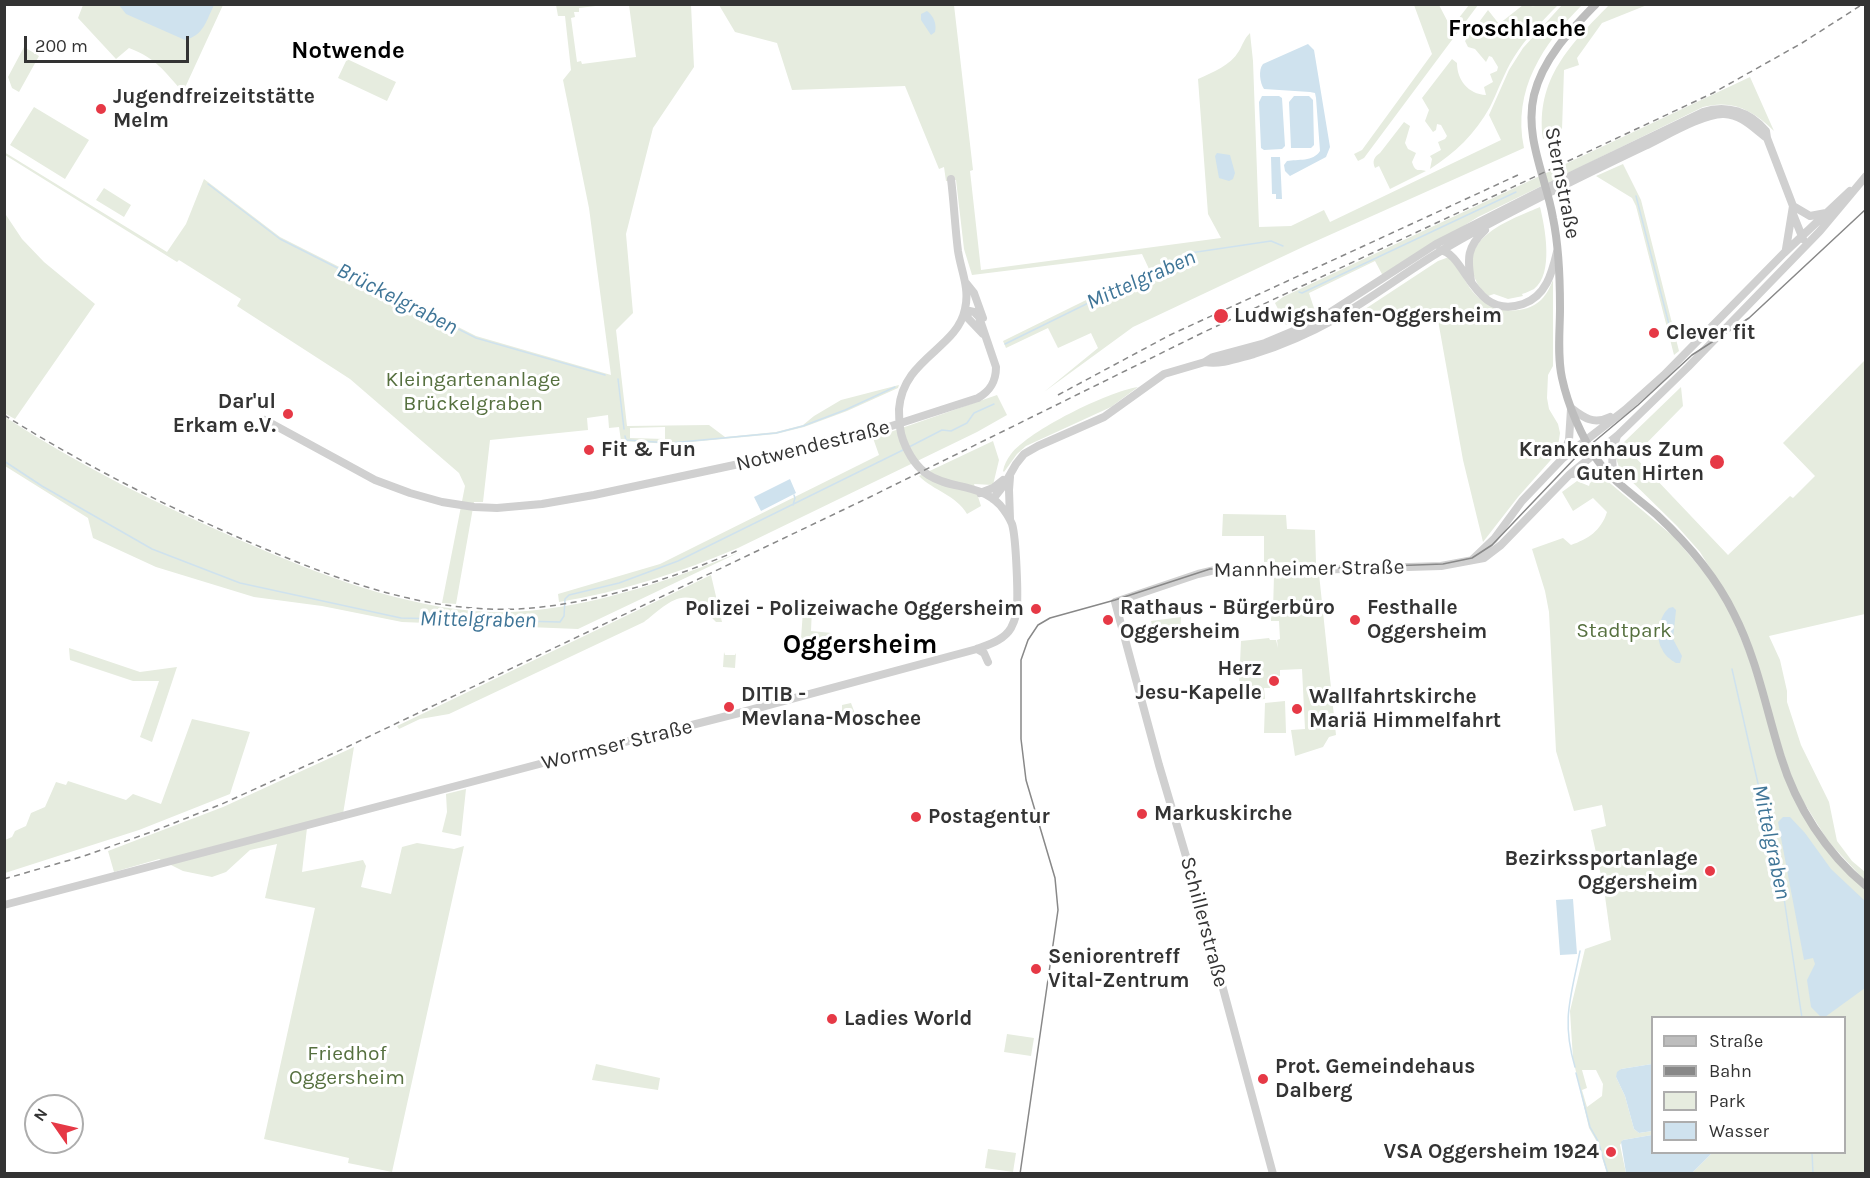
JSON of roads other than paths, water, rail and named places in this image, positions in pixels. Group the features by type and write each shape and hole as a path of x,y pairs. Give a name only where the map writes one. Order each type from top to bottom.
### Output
{"main road":[{"name":"Sternstraße","path":"1596,4 1549,60 1534,94 1532,108 1533,141 1550,203 1557,250 1562,380 1571,408 1594,454 1613,477 1675,533 1718,585 1738,621 1752,656 1781,759 1793,791 1825,843 1866,886"}],"street":[{"path":"993,499 1019,459 1030,450 1104,417 1164,374 1205,362 1215,364 1222,358 1267,350 1316,325 1443,249 1577,176 1703,112 1720,108 1741,112 1753,118 1766,130 1794,209 1810,242"},
{"path":"1366,295 1424,253 1492,214 1577,176"},
{"name":"Mannheimer Straße","path":"1115,602 1219,569 1451,565 1484,558 1501,545 1570,474 1618,435 1688,367 1810,242 1840,203 1866,176"},
{"path":"951,179 958,250 966,282 965,312 957,327 909,378 902,395 899,417 903,441 912,458 931,477 993,499 1001,506 1010,520"},
{"name":"Mannheimer Straße","path":"1472,560 1494,539 1522,501 1563,458 1625,410 1664,375 1784,254 1826,213 1840,203"},
{"path":"1794,209 1810,216 1826,213"},
{"path":"1784,254 1794,209"},
{"path":"1471,282 1468,265 1471,249 1477,238 1496,221"},
{"path":"1424,253 1443,249"},
{"path":"1443,249 1454,258 1480,294 1497,304 1518,306 1535,298 1550,277 1557,250"},
{"path":"966,282 974,293 988,331 987,336"},
{"path":"965,312 987,336"},
{"path":"965,312 977,314 987,336"},
{"path":"957,327 969,325 978,328"},
{"name":"Notwendestraße","path":"265,420 375,480 410,494 458,505 497,508 542,504 622,490 842,442 978,398 988,391 994,382 996,372 987,336"},
{"path":"1571,408 1588,420 1596,421 1605,420 1625,410"},
{"path":"1563,458 1569,440 1571,408"},
{"path":"1570,474 1590,471 1613,477 1612,452 1618,435"},
{"path":"980,493 999,485 1009,475"},
{"path":"1009,475 1010,520"},
{"name":"Wormser Straße","path":"4,905 977,649 997,641 1010,630 1016,615 1015,551 1010,520"},
{"name":"Schillerstraße","path":"1115,602 1273,1173"},
{"path":"977,649 984,653 988,662"}],"water":[{"path":"119,5 214,5 200,31 185,40 126,14"},
{"path":"927,11 936,29 931,35 921,20 921,14"},
{"path":"1308,44 1314,50 1330,147 1326,157 1290,176 1285,171 1284,165 1287,161 1313,157 1320,151 1315,93 1264,89 1260,70 1263,64"},
{"path":"1262,96 1282,98 1285,146 1282,149 1264,150 1261,148 1259,102"},
{"path":"1294,96 1309,96 1313,100 1314,145 1311,148 1291,148 1289,102"},
{"path":"1217,153 1230,155 1235,173 1233,179 1229,181 1219,178 1215,156"},
{"path":"1271,157 1280,157 1282,199 1276,199 1276,194 1272,194"},
{"path":"790,479 796,493 761,511 754,497"},
{"path":"1673,607 1676,610 1673,639 1682,656 1680,663 1676,663 1666,655 1659,639 1659,627 1663,616 1669,608"},
{"path":"1783,817 1790,817 1805,833 1831,869 1865,901 1865,988 1826,1016 1820,1016 1811,1007 1807,980 1815,964 1813,958 1804,960 1778,822"},
{"path":"1573,899 1577,954 1560,955 1556,900"},
{"path":"1651,1064 1651,1131 1639,1133 1634,1129 1625,1096 1616,1077 1617,1072 1621,1069"},
{"path":"1651,1135 1651,1154 1711,1154 1692,1173 1626,1173 1621,1142"}],"waterway":[{"name":"Brückelgraben","path":"208,184 280,239 476,338 605,375"},
{"name":"Mittelgraben","path":"1299,292 1302,293 1516,192"},
{"name":"Mittelgraben","path":"1636,196 1672,336"},
{"name":"Mittelgraben","path":"1005,344 1190,253 1271,241 1283,246"},
{"name":"Brückelgraben","path":"618,379 624,429"},
{"name":"Brückelgraben","path":"625,436 626,440 670,443 776,433 803,426 845,410 895,387"},
{"name":"Mittelgraben","path":"909,447 942,430 951,431 967,423 974,413 994,404"},
{"name":"Mittelgraben","path":"4,461 42,486 152,549 240,583 401,618 560,622 564,616 565,599 569,595 619,583 678,561 905,449"},
{"name":"Mittelgraben","path":"793,505 794,495"},
{"name":"Mittelgraben","path":"1732,669 1784,898 1802,1016"},
{"path":"1575,1067 1568,1022 1580,951"},
{"path":"1576,1073 1590,1127 1598,1141 1608,1174"},
{"name":"Mittelgraben","path":"1812,1154 1813,1174"}],"tram line":[{"path":"1020,1174 1058,910 1055,878 1026,780 1021,739 1021,660 1028,640 1038,625 1050,618 1115,600 1210,569 1308,569 1443,564 1472,558 1492,545 1577,456 1638,405 1692,355 1749,318 1866,209"}],"railway":[{"path":"4,879 84,856 154,831 222,804 347,747 870,497 1202,333 1713,93 1802,43 1863,4"},
{"path":"1058,395 1170,335 1518,175"},
{"path":"4,415 91,466 211,525 272,552 362,586 425,602 489,609 551,606 617,593 681,573 739,550"}],"place":[{"name":"Jugendfreizeitstätte Melm","path":"101,109"},
{"name":"Ludwigshafen-Oggersheim","path":"1221,316"},
{"name":"Clever fit","path":"1654,333"},
{"name":"Dar'ul Erkam e.V.","path":"288,414"},
{"name":"Fit & Fun","path":"589,450"},
{"name":"Krankenhaus Zum Guten Hirten","path":"1717,462"},
{"name":"Polizei - Polizeiwache Oggersheim","path":"1036,609"},
{"name":"Rathaus - Bürgerbüro Oggersheim","path":"1108,620"},
{"name":"Festhalle Oggersheim","path":"1355,620"},
{"name":"Herz Jesu-Kapelle","path":"1274,681"},
{"name":"DITIB - Mevlana-Moschee","path":"729,707"},
{"name":"Wallfahrtskirche Mariä Himmelfahrt","path":"1297,709"},
{"name":"Markuskirche","path":"1142,814"},
{"name":"Postagentur","path":"916,817"},
{"name":"Bezirkssportanlage Oggersheim","path":"1710,871"},
{"name":"Seniorentreff Vital-Zentrum","path":"1036,969"},
{"name":"Ladies World","path":"832,1019"},
{"name":"Prot. Gemeindehaus Dalberg","path":"1263,1079"},
{"name":"VSA Oggersheim 1924","path":"1611,1152"}],"district":[{"name":"Froschlache","path":"1517,29"},
{"name":"Notwende","path":"348,51"},
{"name":"Oggersheim","path":"860,645"}],"park label":[{"name":"Kleingartenanlage Brückelgraben","path":"473,392"},
{"name":"Stadtpark","path":"1624,631"},
{"name":"Friedhof Oggersheim","path":"347,1066"}]}
